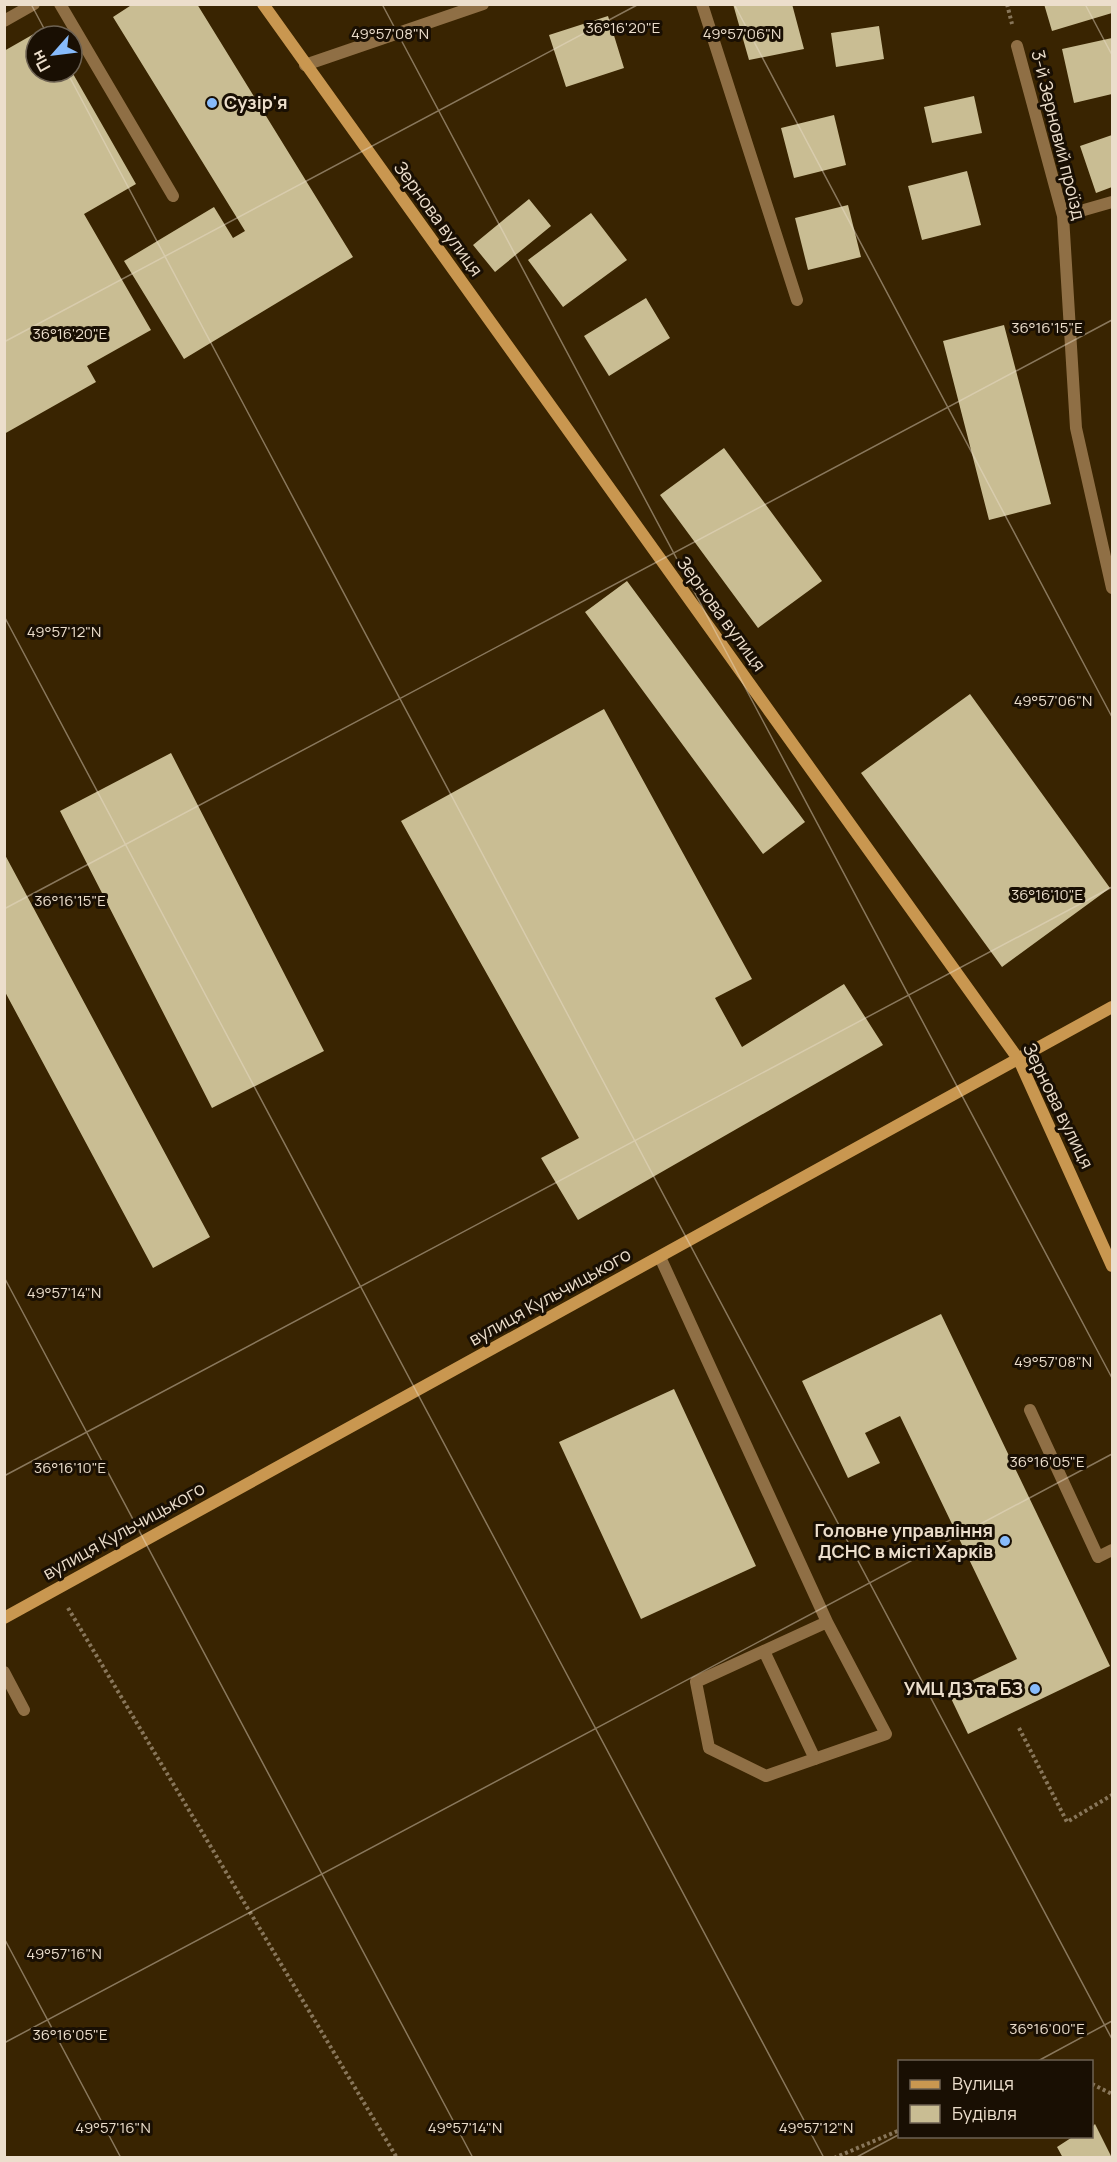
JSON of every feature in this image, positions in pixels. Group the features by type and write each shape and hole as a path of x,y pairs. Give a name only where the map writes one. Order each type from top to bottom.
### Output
{"street":[{"path":"4,21 34,4"},
{"path":"60,4 173,196"},
{"name":"Зернова вулиця","path":"263,4 1019,1060 1113,1266"},
{"path":"305,65 483,4"},
{"path":"702,4 797,300"},
{"name":"3-й Зерновий проїзд","path":"1017,46 1063,216 1076,428 1113,588"},
{"path":"1063,216 1113,202"},
{"name":"вулиця Кульчицького","path":"4,1618 1113,1007"},
{"path":"660,1257 827,1622 886,1734 766,1776 708,1748 696,1682 827,1622"},
{"path":"1030,1410 1098,1557 1113,1550"},
{"path":"764,1651 815,1759"},
{"path":"4,1672 24,1710"}],"path":[{"path":"57,1589 397,2157"},
{"path":"1019,1728 1067,1822 1113,1794"},
{"path":"1093,2084 1113,2094"},
{"path":"834,2157 898,2131"}],"building":[{"path":"133,4 197,4 353,257 184,359 124,261 214,207 233,238 245,231 113,17"},
{"path":"733,4 792,4 804,49 749,60"},
{"path":"1044,4 1112,4 1112,13 1052,31"},
{"path":"608,16 624,68 566,87 549,35"},
{"path":"879,26 884,59 836,67 831,33"},
{"path":"1112,38 1112,94 1074,103 1062,49"},
{"path":"24,40 24,84 79,84 136,184 84,214 151,330 87,366 96,382 4,434 4,51"},
{"path":"974,96 982,133 932,143 924,107"},
{"path":"834,115 846,165 794,178 781,128"},
{"path":"1112,135 1112,187 1096,193 1080,146"},
{"path":"967,171 981,225 922,240 908,186"},
{"path":"529,199 551,226 495,272 473,245"},
{"path":"848,205 861,257 808,270 795,218"},
{"path":"591,213 627,260 563,307 528,260"},
{"path":"646,298 670,338 609,376 584,336"},
{"path":"1004,325 1051,504 989,520 943,341"},
{"path":"724,448 822,581 758,628 660,495"},
{"path":"627,581 805,822 763,854 585,612"},
{"path":"970,694 1110,888 1002,967 861,773"},
{"path":"604,709 752,979 715,998 742,1047 844,984 883,1045 578,1220 541,1158 579,1138 401,821"},
{"path":"171,753 324,1051 212,1108 60,811"},
{"path":"4,853 210,1237 153,1268 4,990"},
{"name":"Головне управління ДСНС в місті Харків","path":"941,1314 1110,1666 968,1734 948,1692 1017,1659 900,1416 865,1433 880,1463 848,1478 802,1381"},
{"path":"674,1389 756,1566 641,1619 559,1442"},
{"path":"1095,2124 1112,2158 1063,2158 1057,2147 1071,2138 1093,2138"}],"place":[{"name":"Сузір'я","path":"212,103"},
{"name":"Головне управління ДСНС в місті Харків","path":"1005,1541"},
{"name":"УМЦ ДЗ та БЗ","path":"1035,1689"}]}
